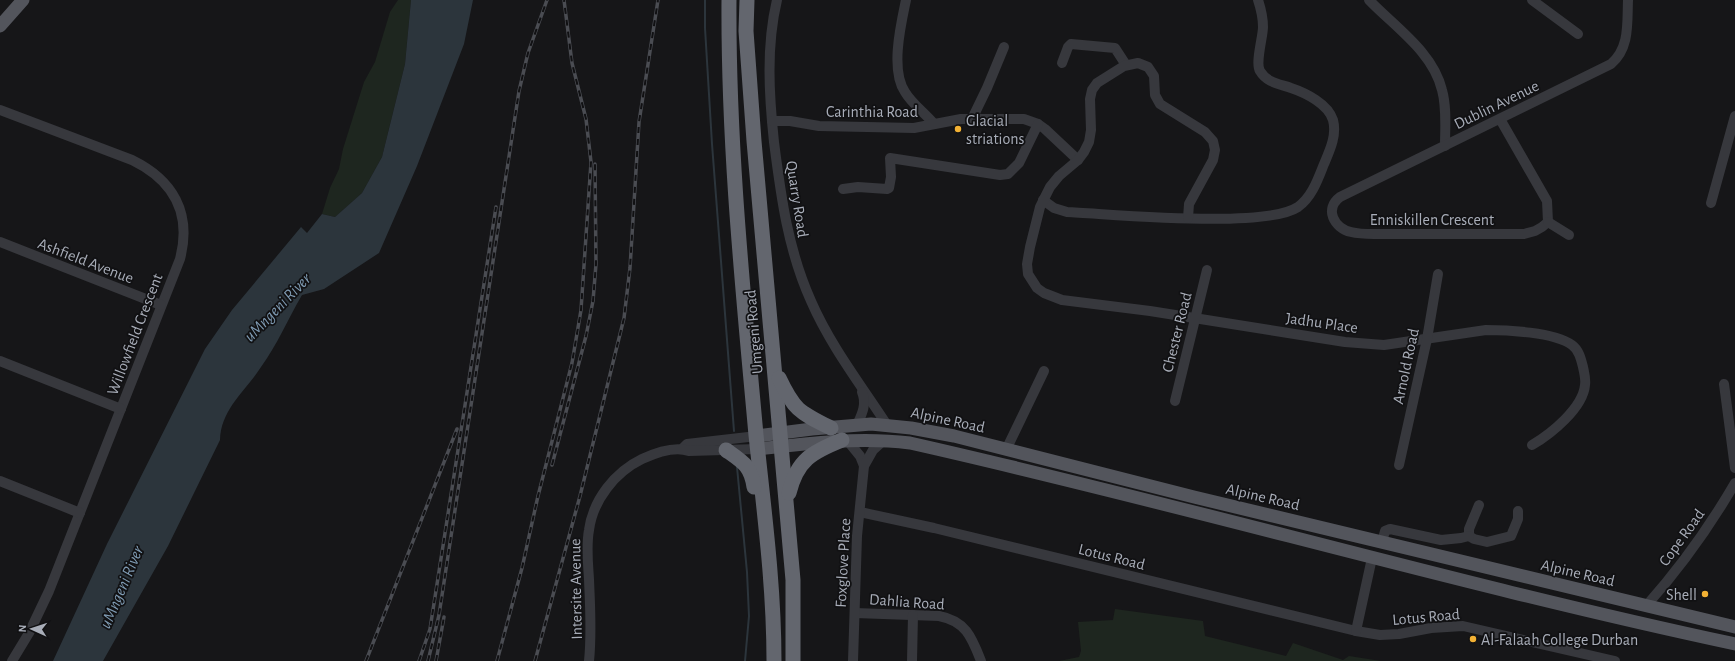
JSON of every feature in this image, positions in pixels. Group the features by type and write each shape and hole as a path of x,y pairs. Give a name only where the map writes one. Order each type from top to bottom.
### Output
{"highway":[{"name":"Umgeni Road","path":"729,0 729,86 732,144 745,311 773,603 774,661"},
{"name":"Umgeni Road","path":"747,0 746,31 754,140 793,580 793,661"},
{"path":"774,368 786,396 797,409 831,428"},
{"path":"787,503 792,478 805,459 814,452 844,440"},
{"path":"726,450 746,464 752,476 773,603"}],"main road":[{"path":"0,26 22,0"},
{"name":"Alpine Road","path":"781,440 831,428 857,425 887,425 954,436 1194,497 1384,537 1443,557 1735,627"},
{"path":"757,443 781,440"},
{"name":"Alpine Road","path":"781,440 884,440 910,443 1213,517 1471,583 1641,624 1735,643"},
{"path":"1194,497 1193,506 1213,517"},
{"path":"1443,557 1470,568 1473,571 1471,583"},
{"path":"1686,615 1688,622 1694,626 1735,643"}],"street":[{"name":"Quarry Road","path":"777,0 772,22 770,48 772,122 786,226 796,266 819,317 860,386 887,425"},
{"path":"906,0 898,51 901,84 906,94 934,124"},
{"path":"1043,200 1054,208 1067,212 1188,218 1243,218 1283,213 1297,208 1303,203 1313,190 1334,136 1334,122 1332,116 1325,108 1308,96 1268,80 1260,72 1259,62 1263,20 1258,0"},
{"path":"1369,0 1418,49 1434,68 1444,100 1445,146"},
{"name":"Dublin Avenue","path":"1334,203 1340,197 1611,64 1617,59 1624,46 1628,0"},
{"path":"1533,1 1578,34"},
{"path":"1062,63 1068,47 1071,44 1115,48 1126,65 1138,63 1148,67 1154,76 1155,95 1160,104 1204,132 1212,141 1215,150 1213,160 1188,204 1188,218"},
{"path":"972,119 1004,47"},
{"name":"Jadhu Place","path":"1126,65 1101,80 1092,90 1090,99 1091,130 1089,142 1078,160 1055,181 1043,200 1038,213 1027,264 1028,274 1031,280 1044,293 1071,302 1116,306 1369,344 1384,345 1486,330 1502,330 1541,335 1561,340 1574,346 1577,351 1583,369 1585,384 1583,392 1570,415 1532,445"},
{"name":"Willowfield Crescent","path":"0,110 132,160 149,169 168,187 177,203 182,215 184,232 180,259 80,512 37,619 12,661"},
{"path":"1711,203 1735,116"},
{"name":"Carinthia Road","path":"772,122 790,121 819,126 919,128 954,120 1024,119 1038,124 1078,160"},
{"path":"1500,119 1547,202 1548,222 1569,235"},
{"path":"843,189 858,187 889,188 891,178 890,158 1000,175 1008,174 1019,163 1038,124"},
{"name":"Enniskillen Crescent","path":"1334,203 1332,212 1336,222 1344,229 1358,233 1524,234 1542,228 1548,222"},
{"name":"Ashfield Avenue","path":"0,242 162,305"},
{"name":"Chester Road","path":"1175,401 1207,270"},
{"name":"Arnold Road","path":"1399,465 1427,339 1438,274"},
{"path":"0,361 121,409"},
{"path":"1006,450 1044,371"},
{"path":"1724,384 1735,468"},
{"name":"Quarry Road","path":"857,425 863,411 865,400 860,386"},
{"path":"844,440 860,456 864,466"},
{"name":"Foxglove Place","path":"853,661 857,551 864,466 873,450 884,440"},
{"name":"Intersite Avenue","path":"682,449 687,444 757,443"},
{"name":"Intersite Avenue","path":"589,661 592,635 587,547 589,528 595,510 608,488 625,468 648,456 682,449 689,451 726,450 757,443"},
{"path":"0,482 80,512"},
{"name":"Cope Road","path":"1646,606 1664,584 1724,502 1735,483"},
{"path":"1724,502 1735,505"},
{"path":"1469,536 1469,529 1479,505"},
{"path":"1384,537 1395,529 1441,540 1469,536 1474,539 1487,542 1500,538 1508,538 1512,534 1518,519 1518,511"},
{"name":"Lotus Road","path":"860,512 934,528 1380,635 1399,634 1431,628 1463,626 1615,661"},
{"path":"1356,630 1372,558"},
{"name":"Dahlia Road","path":"855,613 944,617 962,625 971,637 981,661"},
{"path":"912,661 913,615"}],"shaded area":[{"path":"398,0 411,0 405,64 382,157 362,193 335,217 322,214 330,188 339,169 343,149 364,82 375,62 390,12"},
{"path":"1115,609 1203,621 1205,636 1286,656 1293,643 1343,660 1349,656 1381,661 1059,661 1079,657 1081,651 1078,622 1113,620"}],"water":[{"name":"uMngeni River","path":"411,0 473,0 464,44 417,166 379,253 324,289 302,295 267,359 229,410 221,429 220,440 168,546 103,661 53,661 107,544 205,349 232,310 301,227 307,233 322,214 335,217 362,193 382,157 405,64"}],"waterway":[{"path":"705,0 705,28 712,144 734,431"},
{"path":"737,467 747,572 749,616 745,661"}],"railway":[{"path":"428,661 439,615 519,91 528,53 547,0"},
{"path":"497,661 522,568 538,496 572,363 581,310 591,162 586,119 572,63 564,0"},
{"path":"535,661 580,496 624,318 630,268 639,122 658,0"},
{"path":"552,465 586,336 593,301 596,264 595,164"},
{"path":"419,661 430,629 496,207"},
{"path":"366,661 457,429"},
{"path":"436,661 444,617"}],"place":[{"name":"Glacial striations","path":"958,129"},
{"name":"Shell","path":"1705,594"},
{"name":"Al-Falaah College Durban","path":"1473,639"}]}
